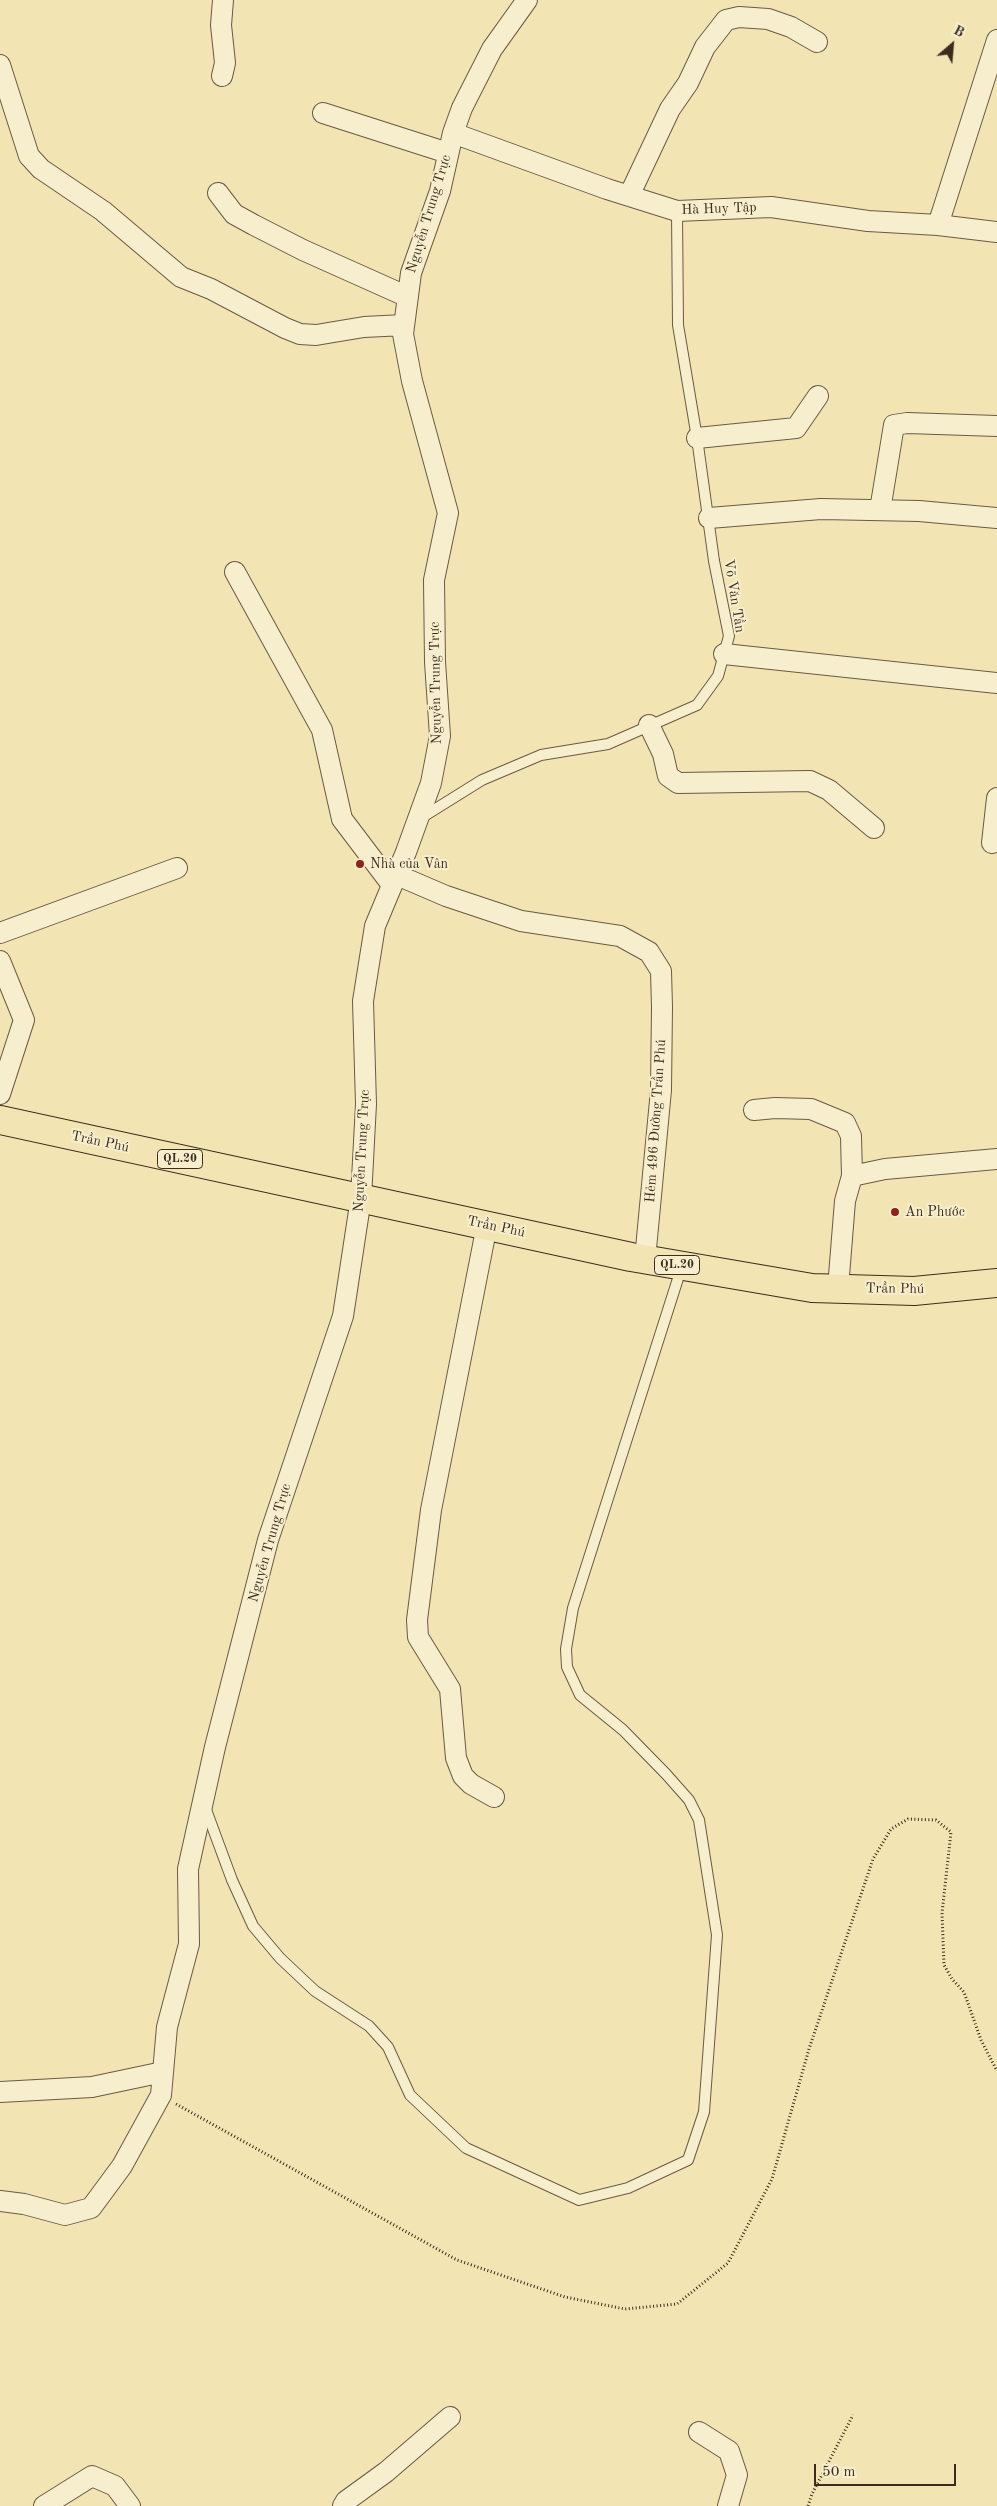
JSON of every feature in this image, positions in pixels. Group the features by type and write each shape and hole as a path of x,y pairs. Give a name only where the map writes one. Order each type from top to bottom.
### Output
{"highway":[{"name":"Trần Phú","path":"0,1120 645,1259 812,1288 914,1291 997,1283"}],"street":[{"path":"222,76 225,63 221,25 223,0"},
{"name":"Nguyễn Trung Trực","path":"0,2201 24,2204 64,2215 91,2208 122,2166 161,2095 167,2027 189,1944 188,1869 215,1746 268,1540 343,1316 360,1198 366,1104 363,1001 375,926 395,880 431,783 440,736 435,662 434,580 448,513 412,381 403,334 411,273 440,191 453,133 462,108 492,49 526,0"},
{"path":"629,196 670,109 688,82 705,47 726,20 739,16 768,19 791,26 818,42"},
{"path":"938,224 997,40"},
{"path":"0,65 29,156 41,169 103,211 181,277 212,289 300,334 404,325"},
{"path":"323,113 448,153"},
{"name":"Hà Huy Tập","path":"453,133 629,196 677,211 771,207 868,221 938,224 997,232"},
{"path":"218,193 234,214 254,225 303,250 408,297"},
{"path":"698,438 796,428 818,396"},
{"path":"880,510 894,425 907,423 997,426"},
{"path":"709,518 820,509 919,511 997,518"},
{"path":"235,572 322,730 342,818 395,880"},
{"path":"724,654 997,683"},
{"path":"649,725 663,754 668,776 678,783 718,784 785,780 810,781 829,790 874,828"},
{"path":"992,843 997,798"},
{"path":"0,933 177,868"},
{"name":"Hẻm 496 Đường Trần Phú","path":"395,880 521,921 620,936 649,952 661,971 661,1081 645,1259"},
{"path":"0,961 24,1020 0,1094"},
{"path":"754,1110 775,1108 811,1109 845,1123 851,1136 852,1176 845,1201 838,1288"},
{"path":"852,1176 885,1169 997,1159"},
{"path":"487,1225 431,1510 417,1620 418,1637 450,1689 456,1758 463,1776 471,1784 494,1797"},
{"path":"0,2092 92,2088 163,2072"},
{"path":"344,2506 346,2501 386,2472 450,2417"},
{"path":"699,2432 729,2451 737,2476 728,2506"},
{"path":"44,2506 92,2476 115,2486 130,2506"}],"lane":[{"name":"Võ Văn Tần","path":"418,820 482,780 541,755 608,744 697,705 718,676 728,636 698,438 678,325 677,211"},
{"path":"203,1801 232,1880 253,1926 280,1958 316,1991 369,2026 388,2047 410,2095 466,2148 579,2200 628,2188 688,2160 704,2112 717,1935 699,1820 689,1800 666,1774 623,1730 580,1695 567,1667 566,1649 573,1608 682,1266"}],"path":[{"path":"161,2095 457,2260 565,2297 625,2308 677,2304 728,2263 772,2179 812,2040 873,1859 891,1829 908,1820 936,1820 951,1832 942,1913 944,1965 952,1979 964,1992 981,2040 997,2071"},
{"path":"808,2506 812,2494 853,2415"}],"place":[{"name":"Nhà của Vân","path":"360,864"},
{"name":"An Phước","path":"895,1212"}]}
